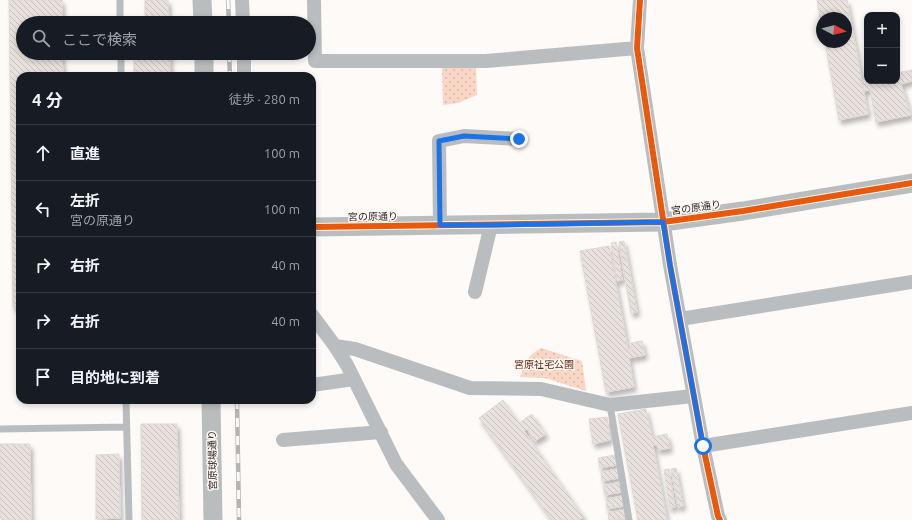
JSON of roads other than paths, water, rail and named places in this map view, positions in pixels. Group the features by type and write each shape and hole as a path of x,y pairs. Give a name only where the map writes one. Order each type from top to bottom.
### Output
{"street":[{"path":"202,0 203,16"},
{"path":"242,0 242,16"},
{"path":"314,0 314,16"},
{"path":"640,0 637,48 663,222 693,396 720,520"},
{"path":"315,60 486,61 637,48"},
{"path":"204,60 204,72"},
{"path":"244,60 244,72"},
{"path":"440,225 439,141 464,136 519,139"},
{"name":"宮の原通り","path":"316,227 663,222 912,183"},
{"path":"475,292 491,225"},
{"path":"680,319 912,282"},
{"path":"316,320 335,346 354,378 396,464 438,520"},
{"path":"335,346 355,349 470,388 541,389 610,405 693,396"},
{"path":"316,384 354,378"},
{"name":"宮原球場通り","path":"211,404 213,520"},
{"path":"703,446 912,413"},
{"path":"283,440 381,432"}],"lane":[{"path":"120,0 120,16"},
{"path":"120,60 121,72"},
{"path":"126,404 129,520"},
{"path":"610,405 629,520"},
{"path":"0,429 126,427"}],"railway":[{"path":"228,0 229,16"},
{"path":"229,60 230,72"},
{"path":"237,404 239,520"}],"park label":[{"name":"宮原社宅公園","path":"544,364"}]}
